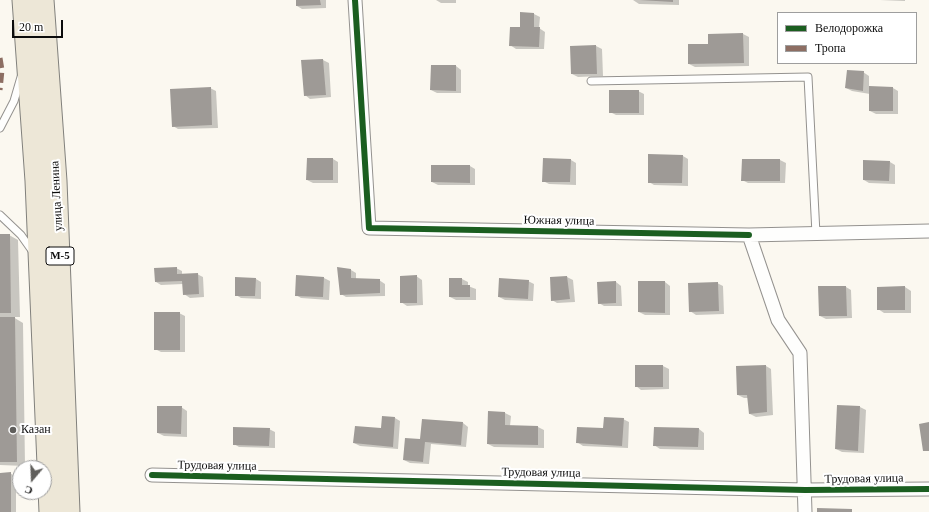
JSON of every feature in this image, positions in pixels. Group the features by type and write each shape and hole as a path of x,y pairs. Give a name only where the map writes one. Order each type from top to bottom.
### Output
{"main road":[{"name":"улица Ленина","path":"23,0 28,54 40,266 50,512"},
{"name":"улица Ленина","path":"43,0 56,181 69,512"}],"street":[{"name":"Южная улица","path":"355,0 369,228 749,235 929,231"},
{"path":"749,235 778,320 800,353 805,512"},
{"name":"Трудовая улица","path":"152,475 805,490 929,489"}],"lane":[{"path":"0,128 14,101 28,54"},
{"path":"591,81 808,76 816,234"},
{"path":"0,215 21,235 40,266"}],"building":[{"path":"296,0 320,0 321,5 296,6"},
{"path":"639,0 673,0 673,2"},
{"path":"520,12 534,13 534,27 540,27 539,47 509,46 510,27 520,27"},
{"path":"743,33 744,63 688,64 688,44 708,44 708,34"},
{"path":"596,45 597,74 571,74 570,46"},
{"path":"323,59 326,95 304,96 301,60"},
{"path":"431,65 456,65 456,91 430,90"},
{"path":"847,70 864,71 863,91 845,88"},
{"path":"869,86 893,87 893,111 869,111"},
{"path":"211,87 212,125 172,127 170,89"},
{"path":"609,90 639,90 639,113 609,113"},
{"path":"648,154 683,155 682,183 648,183"},
{"path":"307,158 333,158 333,180 306,180"},
{"path":"543,158 571,159 570,182 542,182"},
{"path":"742,159 780,159 780,181 741,181"},
{"path":"863,160 890,161 889,181 863,180"},
{"path":"431,165 470,165 470,183 431,182"},
{"path":"0,234 10,234 11,313 0,313"},
{"path":"177,267 177,274 198,273 199,294 183,295 182,281 155,282 154,268"},
{"path":"337,267 351,269 351,278 380,279 380,293 340,295"},
{"path":"296,275 324,277 323,297 295,296"},
{"path":"417,275 417,303 400,303 400,276"},
{"path":"567,276 570,299 551,301 550,277"},
{"path":"235,277 256,278 255,296 235,296"},
{"path":"449,278 462,278 462,285 470,285 470,297 449,297"},
{"path":"499,278 529,280 528,299 498,297"},
{"path":"616,281 616,303 598,304 597,282"},
{"path":"638,281 665,281 665,313 638,312"},
{"path":"718,282 719,311 689,312 688,283"},
{"path":"818,286 846,286 847,316 819,316"},
{"path":"905,286 905,310 877,310 877,287"},
{"path":"154,312 180,312 180,350 154,350"},
{"path":"0,317 15,317 17,460 12,460 12,462 0,462"},
{"path":"635,365 663,365 663,387 635,387"},
{"path":"766,365 767,412 749,414 747,395 737,395 736,366"},
{"path":"837,405 860,406 858,451 835,449"},
{"path":"157,406 182,406 181,434 157,433"},
{"path":"488,411 505,412 505,425 538,426 538,445 487,444"},
{"path":"382,416 395,417 393,447 353,443 355,426 381,428"},
{"path":"604,417 624,418 622,446 576,443 577,427 603,428"},
{"path":"422,419 463,422 461,445 425,442 423,462 403,460 405,438 420,439"},
{"path":"929,422 929,451 923,451 919,424"},
{"path":"233,427 270,428 269,446 233,445"},
{"path":"654,427 699,428 698,447 653,446"},
{"path":"11,472 11,512 0,512 0,473"},
{"path":"817,508 852,509 852,512 817,512"}],"marked path":[{"path":"0,58 2,70 0,90"}],"cycle path":[{"path":"355,0 369,228 749,235"},
{"path":"152,475 805,490 929,489"}],"place":[{"name":"Казан","path":"13,430"}]}
